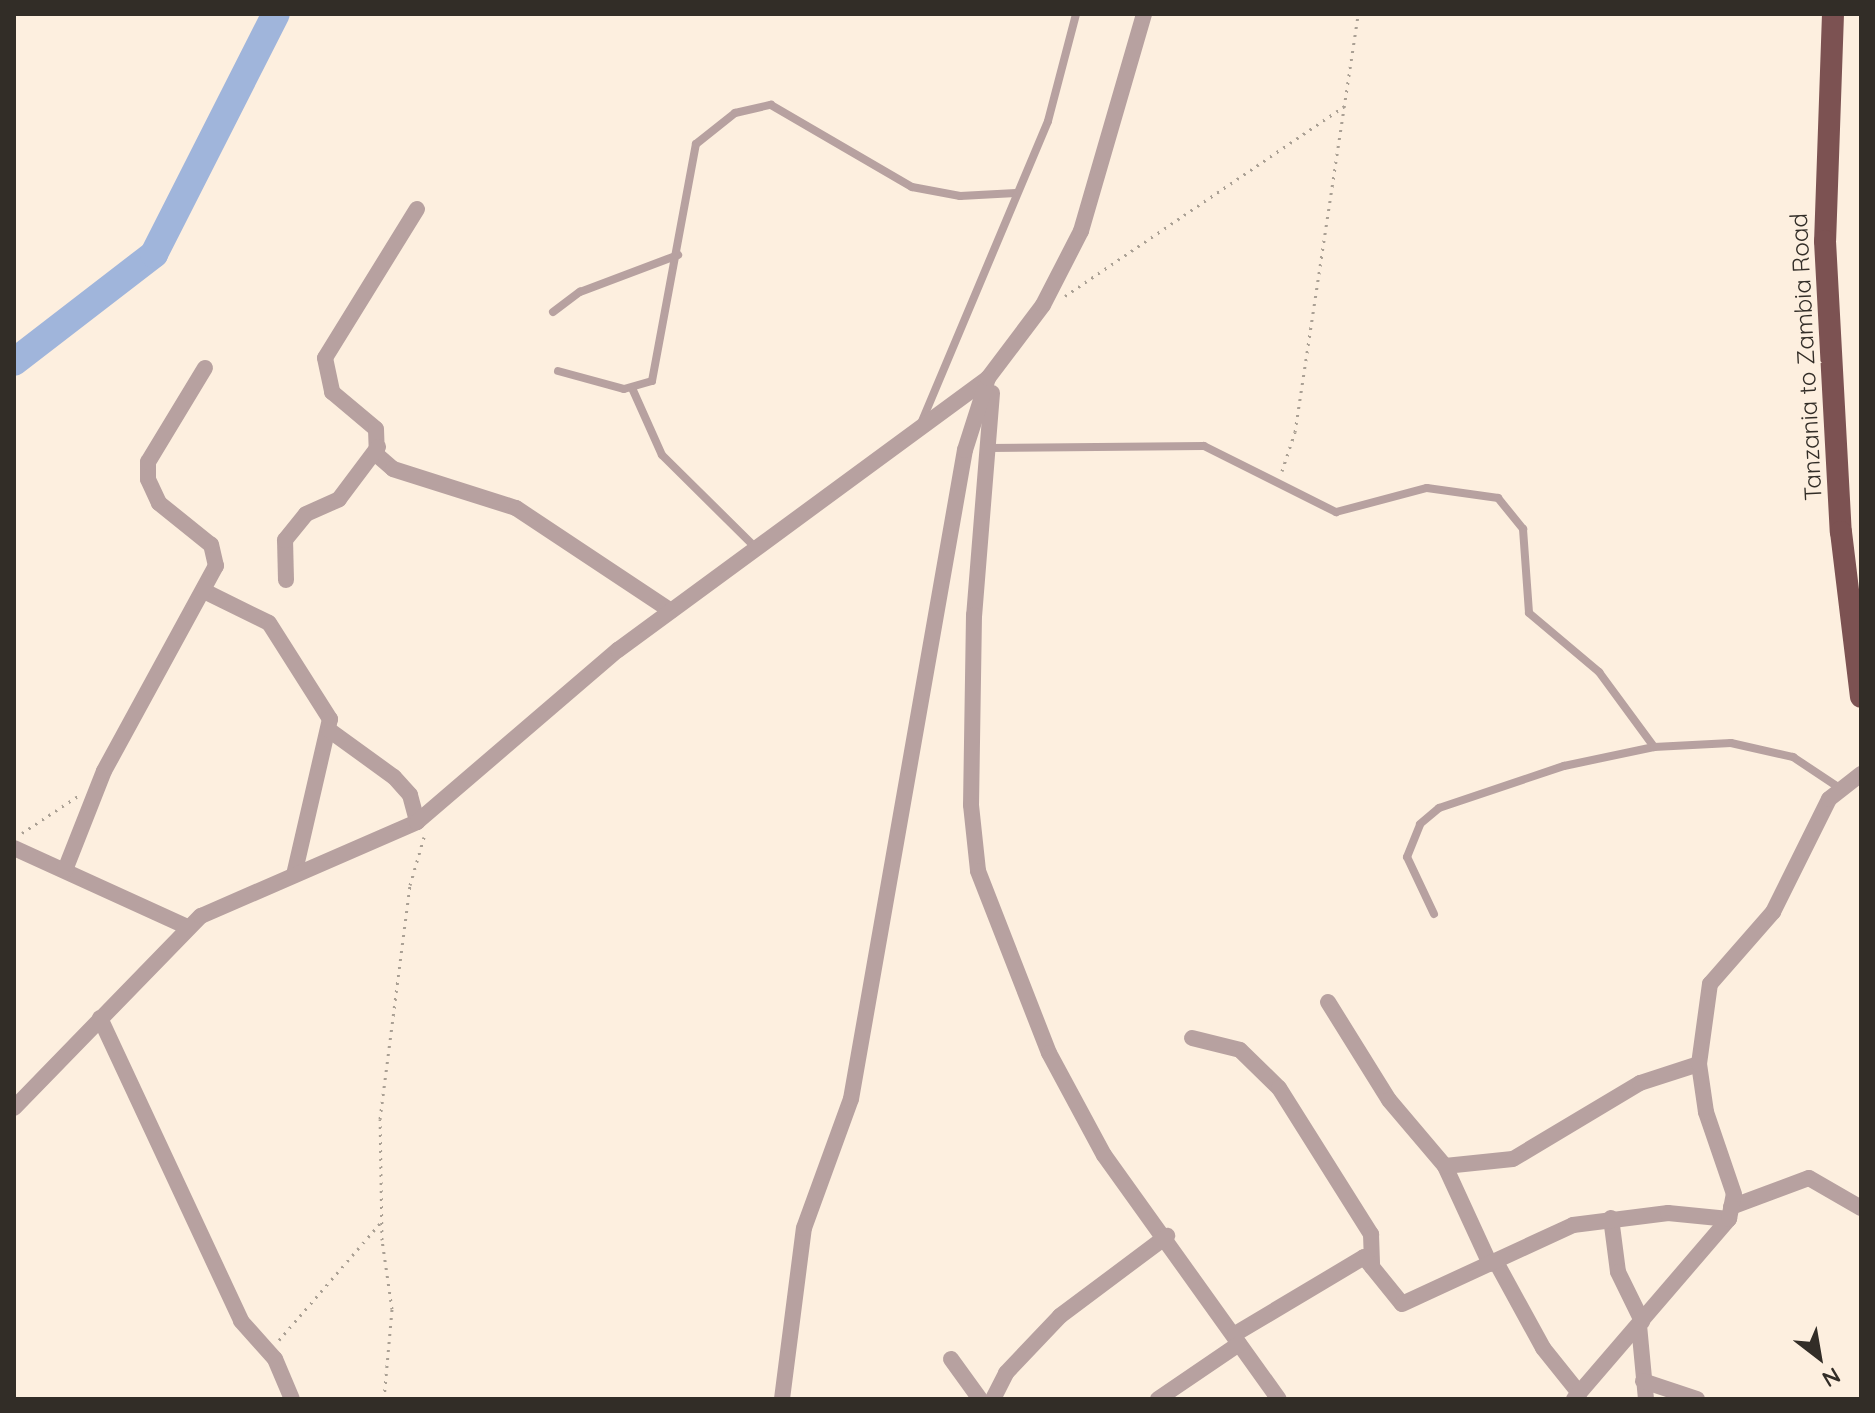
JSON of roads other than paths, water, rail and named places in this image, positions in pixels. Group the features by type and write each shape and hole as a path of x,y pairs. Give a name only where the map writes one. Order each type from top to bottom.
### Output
{"highway":[{"name":"Tanzania to Zambia Road","path":"1833,14 1825,241 1841,532 1861,697"}],"street":[{"path":"14,1108 187,927 230,898 294,875 422,818 535,714 671,611 759,551 922,421 988,378 1043,305 1081,231 1144,14"},
{"path":"417,209 335,338 323,371 332,392 376,429 378,447 393,469 542,522 671,611"},
{"path":"1001,361 988,405 988,448 974,615 971,805 978,871 1049,1053 1104,1155 1167,1236 1279,1399"},
{"path":"65,870 140,700 204,591 215,554 159,503 148,462 205,368"},
{"path":"782,1399 804,1228 843,1137 939,579 988,378"},
{"path":"286,580 285,540 306,514 339,499 378,447"},
{"path":"204,591 269,623 320,695 329,730 294,875"},
{"path":"329,730 394,777 410,795 422,818"},
{"path":"1730,1213 1699,1064 1710,984 1720,965 1773,912 1829,799 1861,774"},
{"path":"14,848 187,927"},
{"path":"1328,1002 1389,1100 1445,1166 1493,1263 1543,1348 1576,1396 1641,1323 1730,1213"},
{"path":"100,1018 241,1321 267,1352 292,1399"},
{"path":"1192,1038 1240,1050 1279,1088 1371,1234 1372,1267"},
{"path":"1445,1166 1513,1159 1640,1083 1699,1064"},
{"path":"1158,1399 1237,1339 1360,1259 1372,1267 1402,1304 1573,1225 1611,1218 1730,1213 1809,1178 1861,1208"},
{"path":"1611,1218 1618,1272 1641,1323 1646,1399"},
{"path":"993,1399 1006,1373 1060,1316 1167,1236"},
{"path":"951,1359 980,1399"},
{"path":"1643,1381 1697,1399"}],"lane":[{"path":"922,421 1048,121 1076,14"},
{"path":"558,371 632,388 652,381 678,255 696,144 715,125 758,106 786,111 874,171 912,187 960,196 1016,193"},
{"path":"553,312 580,292 678,255"},
{"path":"632,388 662,455 759,551"},
{"path":"988,448 1204,446 1336,512 1427,488 1498,498 1523,529 1529,613 1599,672 1654,747"},
{"path":"1434,914 1407,857 1420,824 1439,808 1564,766 1654,747 1762,747 1793,757 1842,789"}],"waterway":[{"path":"14,362 154,254 276,14"}]}
